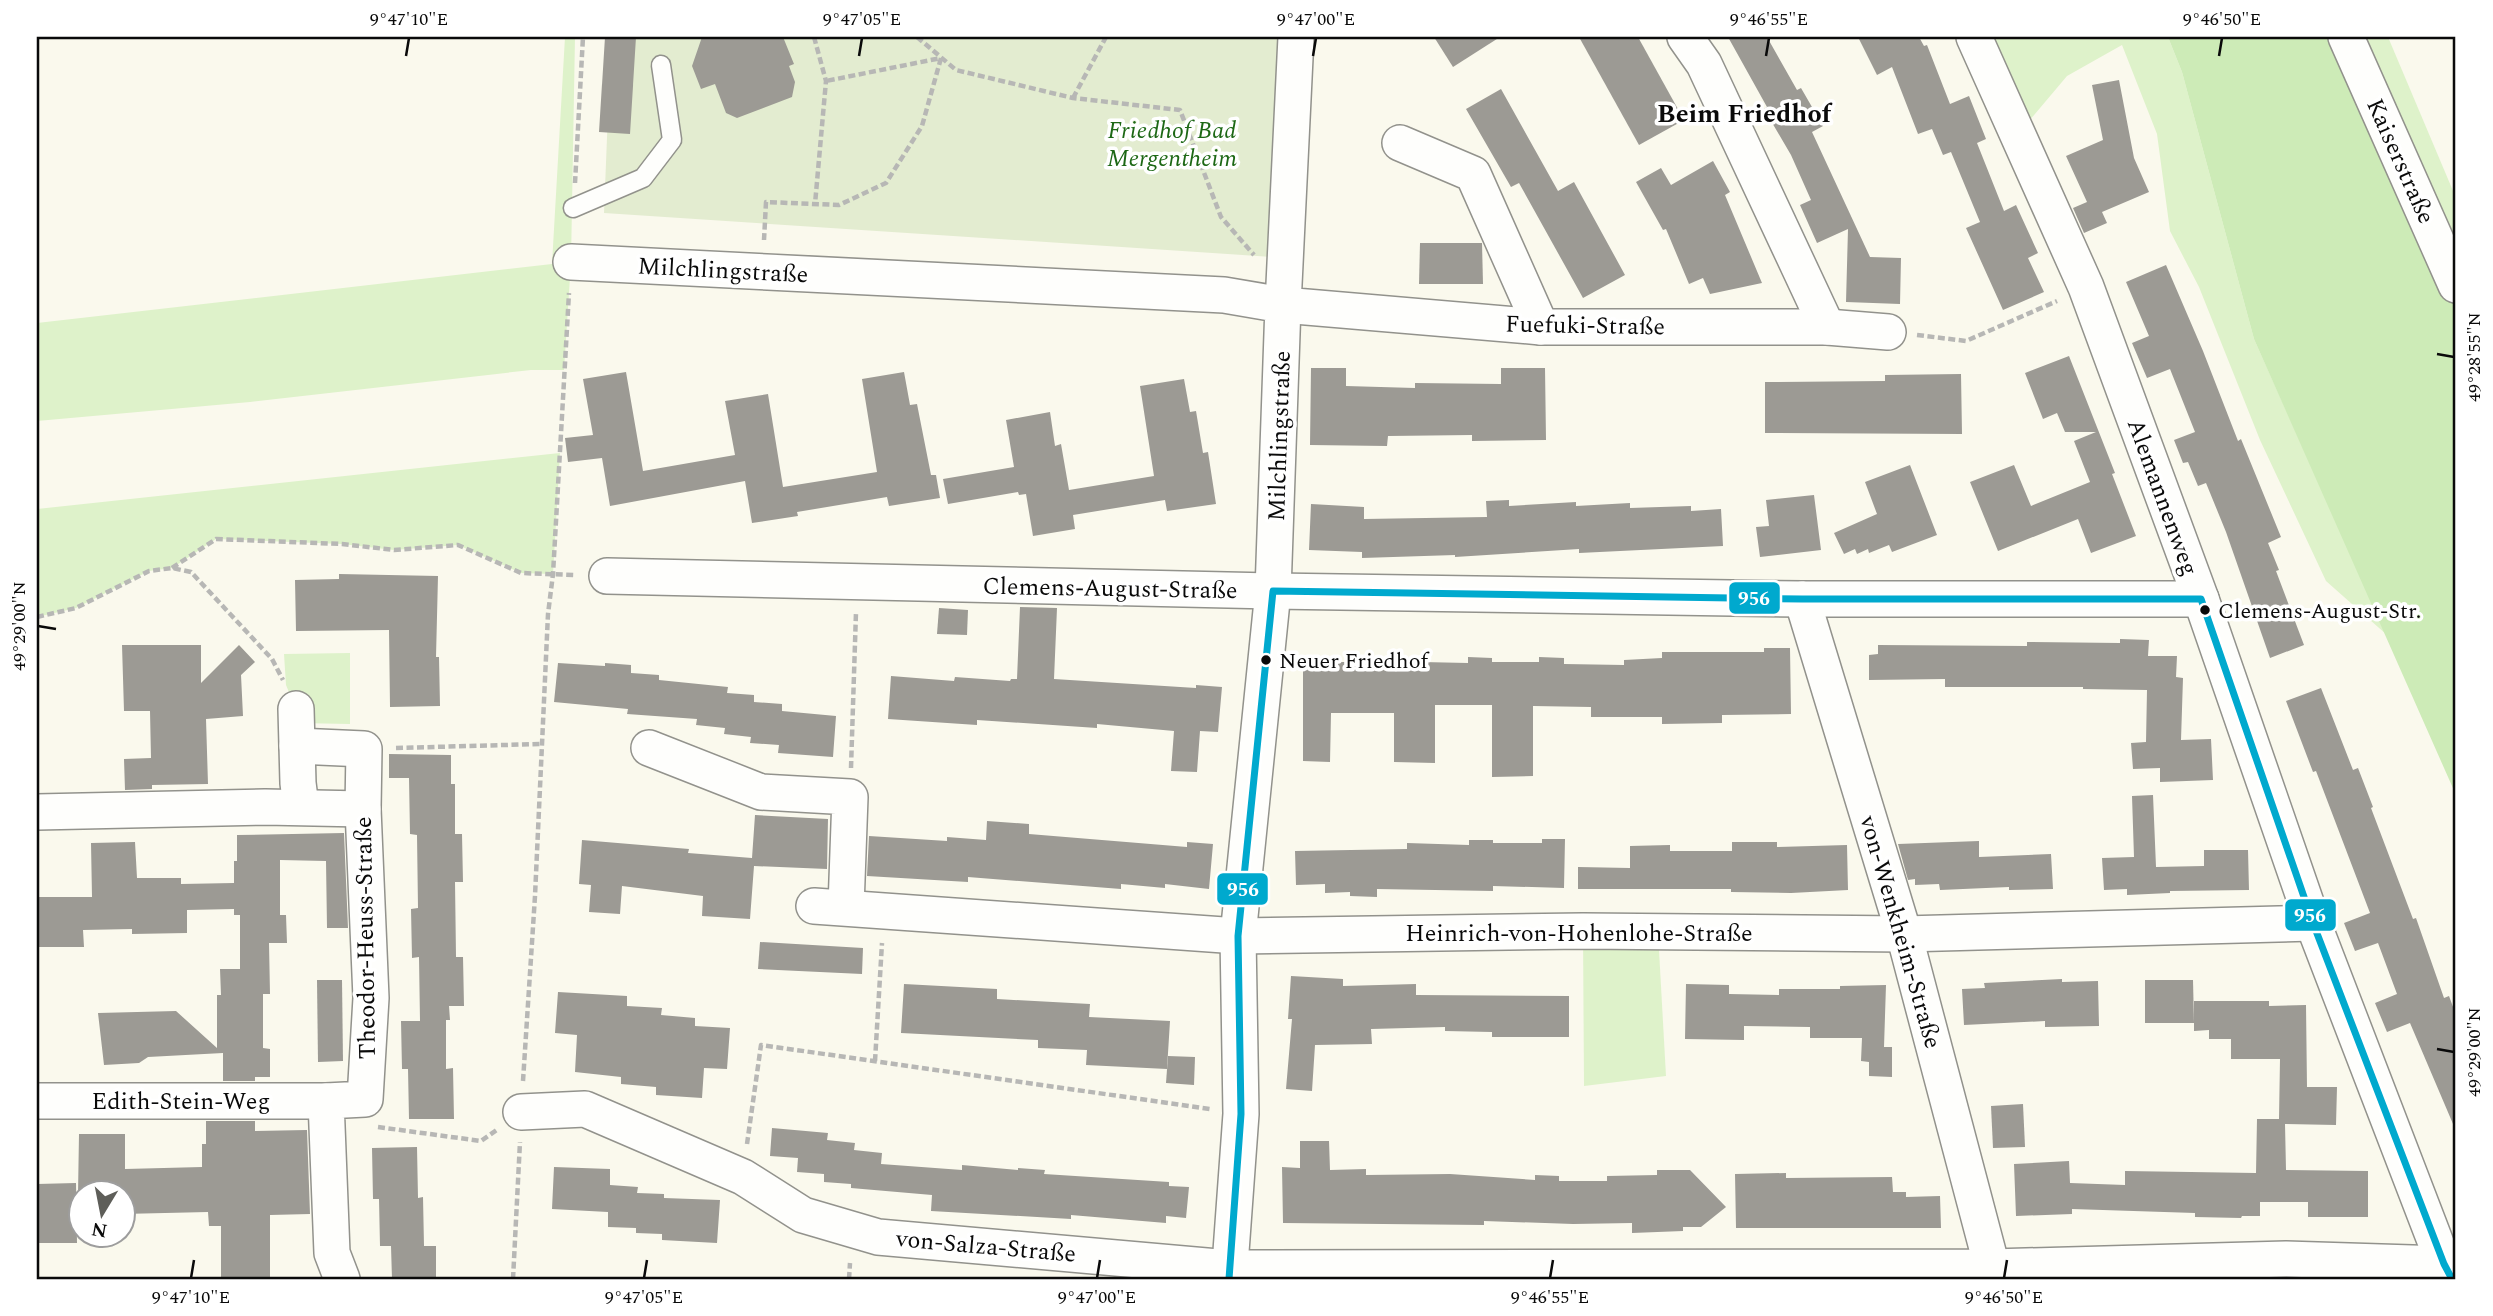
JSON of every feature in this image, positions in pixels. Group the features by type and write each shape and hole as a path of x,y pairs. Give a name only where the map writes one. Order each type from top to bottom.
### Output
{"street":[{"path":"1283,292 1296,37"},
{"path":"1685,37 1704,64 1827,327"},
{"name":"Alemannenweg","path":"1974,37 2086,287 2201,599 2313,923 2448,1271"},
{"name":"Kaiserstraße","path":"2346,37 2456,285"},
{"path":"1400,143 1473,174 1541,327"},
{"name":"Milchlingstraße","path":"570,262 1223,295 1283,292 1273,591 1238,936 1241,1114 1229,1273"},
{"name":"Fuefuki-Straße","path":"1283,292 1541,327 1827,327 1888,332"},
{"name":"Clemens-August-Straße","path":"607,576 1273,591 1802,599 2201,599"},
{"name":"von-Wenkheim-Straße","path":"1802,599 1904,934 1992,1267"},
{"path":"296,709 301,807"},
{"path":"297,746 364,748"},
{"name":"Theodor-Heuss-Straße","path":"364,748 363,809 371,998 365,1100"},
{"path":"649,748 761,792 850,797"},
{"name":"Heinrich-von-Hohenlohe-Straße","path":"850,797 830,906 1238,936 1583,931 1904,934 2313,923"},
{"path":"37,812 301,807 363,809"},
{"path":"342,1279 332,1253 326,1101 365,1100"},
{"name":"Edith-Stein-Weg","path":"37,1101 326,1101"},
{"name":"von-Salza-Straße","path":"521,1112 585,1109 743,1177 803,1215 878,1237 1229,1273 1992,1267 2286,1259 2448,1271"}],"lane":[{"path":"573,208 643,178 672,140 661,65"}],"path":[{"path":"573,208 583,37"},
{"path":"814,37 826,81 815,204"},
{"path":"918,37 956,70 1073,98 1180,110 1221,217 1283,292"},
{"path":"1073,98 1106,37"},
{"path":"826,81 941,58"},
{"path":"763,272 766,202 839,205 886,183 922,126 941,58"},
{"path":"513,1279 548,614 553,573 570,262"},
{"path":"1888,332 1966,341 2086,287"},
{"path":"172,568 216,539 342,544 394,550 458,545 521,573 553,573"},
{"path":"37,617 76,608 149,571 172,568 191,572 272,659 296,709"},
{"path":"850,797 857,582"},
{"path":"364,748 541,744"},
{"path":"875,1061 884,909"},
{"path":"743,1177 761,1045 1241,1114"},
{"path":"365,1100 372,1126 481,1141 521,1112"}],"green space":[{"path":"565,37 575,37 571,262 564,370 531,370 250,402 37,421 37,323 552,264"},
{"name":"Friedhof Bad Mergentheim","path":"611,37 1286,37 1273,257 604,213"},
{"path":"1991,37 2168,37 2182,72 2254,339 2387,635 2326,581 2260,440 2199,287 2170,231 2157,134 2122,45 2067,76 2018,134"},
{"path":"2168,37 2348,37 2456,281 2456,795 2254,339 2182,72"},
{"path":"2346,37 2388,37 2456,198 2456,285"},
{"path":"560,453 553,574 521,573 458,545 394,550 342,544 216,539 172,568 149,571 76,608 37,617 37,509"},
{"path":"350,653 350,724 296,723 296,709 286,685 284,654"},
{"path":"1583,931 1658,932 1666,1076 1584,1086"}],"building":[{"path":"605,37 636,37 630,134 599,132"},
{"path":"702,37 783,37 794,64 789,66 795,82 792,97 737,118 726,113 715,84 701,89 692,66"},
{"path":"1434,37 1500,37 1453,67"},
{"path":"1579,37 1638,37 1684,120 1639,145"},
{"path":"1728,37 1767,37 1797,90 1801,88 1823,126 1812,132 1870,257 1901,258 1900,304 1846,302 1848,229 1817,243 1800,205 1811,200 1791,155 1764,109 1767,107"},
{"path":"1858,37 1919,37 1924,46 1927,45 1950,104 1969,96 1986,139 1977,143 2004,211 2016,205 2038,253 2028,258 2044,292 2003,310 1966,228 1980,222 1951,152 1943,155 1932,129 1918,134 1892,67 1877,75"},
{"path":"2119,80 2134,158 2149,192 2102,212 2107,223 2084,233 2073,208 2087,202 2066,156 2103,140 2092,85"},
{"path":"1501,89 1558,191 1574,182 1625,275 1583,298 1519,183 1511,187 1466,109"},
{"path":"1713,161 1730,192 1725,195 1762,283 1710,294 1703,278 1689,284 1666,229 1663,230 1636,182 1661,168 1671,185"},
{"path":"1420,243 1482,243 1483,284 1419,284"},
{"path":"2166,265 2238,441 2241,439 2281,537 2268,543 2304,645 2270,658 2206,483 2198,486 2188,462 2183,463 2174,440 2195,432 2170,369 2147,378 2132,343 2149,336 2126,282"},
{"path":"2069,356 2115,473 2112,474 2136,536 2091,553 2078,519 1998,551 1970,482 2014,465 2031,506 2090,482 2074,441 2096,432 2065,432 2057,413 2043,419 2025,373"},
{"path":"1311,368 1346,368 1346,386 1415,388 1415,383 1501,384 1501,368 1545,368 1546,440 1472,441 1472,435 1388,436 1387,446 1310,445"},
{"path":"626,372 643,471 735,455 725,401 768,394 783,487 877,472 862,379 904,372 910,405 917,404 931,475 936,475 940,498 889,506 887,497 797,512 798,516 752,523 745,481 610,506 602,458 568,462 565,438 593,435 583,379"},
{"path":"1961,374 1962,434 1765,433 1765,382 1885,381 1885,375"},
{"path":"1184,379 1190,412 1196,411 1203,453 1208,452 1216,504 1167,511 1165,500 1073,515 1075,529 1033,536 1026,494 1019,495 1018,492 948,504 943,479 1014,467 1006,420 1050,412 1055,446 1061,444 1069,490 1154,476 1140,386"},
{"path":"1910,465 1937,535 1892,552 1889,545 1869,553 1868,549 1857,554 1855,549 1844,554 1834,533 1877,514 1865,482"},
{"path":"1814,495 1821,550 1760,557 1756,527 1769,526 1766,500"},
{"path":"1509,500 1509,506 1576,502 1576,506 1630,503 1630,508 1691,506 1691,511 1721,509 1723,546 1579,553 1579,549 1455,557 1362,558 1362,552 1309,550 1311,504 1364,507 1364,519 1487,517 1486,501"},
{"path":"339,574 438,576 436,657 439,657 440,706 390,707 389,630 296,631 295,580 339,579"},
{"path":"1020,607 1057,608 1054,679 1196,688 1196,685 1222,687 1218,732 1200,731 1197,772 1171,771 1174,731 1097,724 1097,728 977,720 977,725 888,719 891,676 954,681 955,677 1010,681 1017,679"},
{"path":"939,608 968,610 967,635 937,634"},
{"path":"2120,639 2149,640 2148,656 2177,656 2176,677 2183,678 2181,740 2211,739 2213,780 2160,782 2160,768 2133,769 2131,743 2146,742 2147,690 1945,687 1945,679 1869,680 1869,655 1878,654 1878,645 2027,646 2027,642 2120,643"},
{"path":"122,645 201,645 201,683 239,645 255,662 241,675 243,716 206,719 208,784 152,785 152,789 125,790 124,759 151,758 150,711 124,711"},
{"path":"1764,648 1790,648 1791,714 1722,715 1722,723 1662,724 1662,717 1591,717 1591,707 1533,706 1533,776 1492,777 1492,705 1435,705 1435,763 1394,762 1394,713 1331,713 1330,762 1303,761 1303,662 1362,662 1363,657 1422,657 1422,662 1468,663 1468,657 1492,658 1492,662 1539,662 1539,657 1564,658 1564,664 1624,665 1624,660 1662,658 1662,652 1764,652"},
{"path":"558,663 631,665 631,673 659,675 659,680 728,687 727,693 754,695 754,702 782,704 782,711 836,716 833,757 778,753 779,745 750,743 751,737 724,734 725,728 696,725 697,719 627,714 628,709 554,702"},
{"path":"2321,688 2353,770 2358,768 2444,998 2449,996 2456,1015 2456,1131 2410,1023 2387,1032 2375,1003 2397,994 2378,943 2355,951 2344,923 2370,913 2316,771 2313,772 2286,701"},
{"path":"389,754 451,755 451,784 455,784 455,834 462,834 463,882 455,882 456,957 463,957 464,1006 449,1006 450,1020 446,1020 446,1069 453,1068 454,1119 409,1119 408,1069 402,1069 401,1021 420,1021 419,957 412,958 411,909 418,908 417,835 410,834 409,778 389,778"},
{"path":"2153,795 2156,867 2204,866 2204,850 2248,850 2249,890 2170,891 2127,895 2127,889 2104,890 2102,858 2134,857 2132,796"},
{"path":"755,815 828,819 827,869 754,866 750,919 702,916 703,896 622,886 620,914 589,912 591,885 579,884 582,840 689,849 688,853 752,858"},
{"path":"987,821 1029,824 1029,834 1187,847 1187,842 1213,844 1209,889 1165,884 1165,888 1121,884 1121,889 968,877 968,882 867,876 869,836 947,841 947,837 986,840"},
{"path":"344,833 348,928 327,928 326,861 280,860 280,915 286,915 287,943 269,943 270,994 263,994 263,1048 270,1049 270,1077 255,1077 255,1081 223,1081 223,1053 148,1057 139,1063 104,1065 98,1013 176,1011 217,1048 220,969 240,969 240,915 234,915 234,909 187,910 187,933 132,934 132,929 83,930 84,947 39,947 39,897 92,897 91,843 135,842 137,878 181,878 181,884 234,883 237,835"},
{"path":"1542,839 1565,839 1564,888 1493,886 1493,891 1377,889 1377,897 1350,896 1350,892 1325,893 1325,884 1296,885 1295,851 1407,849 1407,843 1469,845 1469,840 1542,843"},
{"path":"1979,841 1979,857 2051,854 2053,889 2009,890 2009,887 1940,890 1939,884 1915,885 1915,879 1908,880 1898,844"},
{"path":"1732,842 1777,842 1777,847 1847,845 1848,890 1791,893 1731,892 1731,889 1578,889 1578,867 1630,868 1630,846 1670,845 1670,851 1732,851"},
{"path":"760,942 863,948 862,974 758,969"},
{"path":"1291,976 1343,979 1343,986 1416,984 1416,995 1569,996 1569,1037 1492,1037 1492,1032 1445,1031 1445,1027 1371,1029 1372,1044 1315,1045 1312,1091 1286,1089 1292,1019 1288,1019"},
{"path":"2062,979 2062,982 2098,981 2099,1026 2045,1027 2045,1021 1964,1025 1962,989 1985,988 1984,983"},
{"path":"317,980 342,980 343,1061 318,1062"},
{"path":"2145,980 2193,980 2194,1023 2145,1023"},
{"path":"904,984 997,989 997,999 1090,1004 1089,1017 1170,1021 1167,1069 1086,1065 1087,1050 1038,1048 1038,1040 901,1033"},
{"path":"1686,984 1729,985 1729,994 1779,995 1779,989 1840,989 1840,986 1886,985 1884,1047 1892,1047 1892,1077 1869,1076 1869,1062 1861,1061 1862,1038 1810,1038 1810,1027 1744,1026 1744,1040 1685,1039"},
{"path":"558,992 627,996 627,1006 662,1008 661,1015 695,1018 695,1026 730,1028 727,1069 704,1068 702,1098 656,1095 656,1087 621,1084 621,1077 575,1072 577,1035 555,1033"},
{"path":"2194,1001 2269,1001 2269,1006 2306,1005 2307,1087 2337,1087 2336,1125 2285,1124 2286,1170 2368,1171 2368,1217 2308,1217 2308,1202 2260,1202 2260,1216 2241,1218 2195,1217 2195,1213 2072,1209 2072,1214 2016,1216 2014,1164 2069,1161 2070,1183 2125,1185 2125,1171 2256,1173 2257,1119 2279,1119 2280,1059 2231,1059 2231,1039 2209,1039 2209,1030 2194,1031"},
{"path":"1168,1056 1195,1057 1194,1085 1166,1083"},
{"path":"2023,1104 2025,1147 1993,1148 1991,1106"},
{"path":"206,1121 255,1121 255,1131 307,1130 310,1214 270,1215 270,1279 221,1279 221,1226 209,1226 208,1212 136,1214 136,1180 78,1180 79,1134 125,1134 125,1169 202,1167 202,1144 206,1144"},
{"path":"772,1128 828,1133 827,1140 855,1143 854,1150 882,1153 881,1164 962,1170 962,1165 1018,1168 1045,1170 1044,1174 1169,1182 1169,1186 1189,1187 1186,1218 1166,1216 1166,1223 1071,1215 1071,1219 931,1211 932,1195 851,1188 851,1184 824,1182 824,1174 797,1172 798,1158 770,1156"},
{"path":"1300,1141 1329,1141 1330,1170 1366,1169 1366,1175 1450,1174 1535,1180 1535,1175 1559,1176 1559,1181 1607,1181 1607,1176 1657,1175 1657,1170 1690,1170 1726,1207 1701,1227 1683,1227 1683,1231 1632,1233 1632,1223 1283,1223 1282,1167 1300,1168"},
{"path":"417,1147 418,1198 423,1197 424,1246 436,1246 436,1279 392,1279 391,1246 380,1246 379,1199 373,1199 372,1148"},
{"path":"554,1167 610,1169 610,1185 638,1187 637,1193 664,1194 664,1198 720,1200 717,1243 662,1240 662,1234 636,1233 636,1228 608,1227 608,1212 552,1209"},
{"path":"1786,1173 1786,1178 1892,1177 1893,1192 1906,1192 1906,1197 1940,1196 1941,1228 1736,1228 1735,1174"},
{"path":"66,1183 66,1243 37,1243 37,1184"}],"transit line":[{"name":"956","path":"1229,1279 1241,1114 1238,936 1273,591 1802,599 2201,599 2313,923 2452,1279"}],"place":[{"name":"Clemens-August-Str.","path":"2205,610"},
{"name":"Neuer Friedhof","path":"1266,660"}],"district":[{"name":"Beim Friedhof","path":"1744,113"}]}
